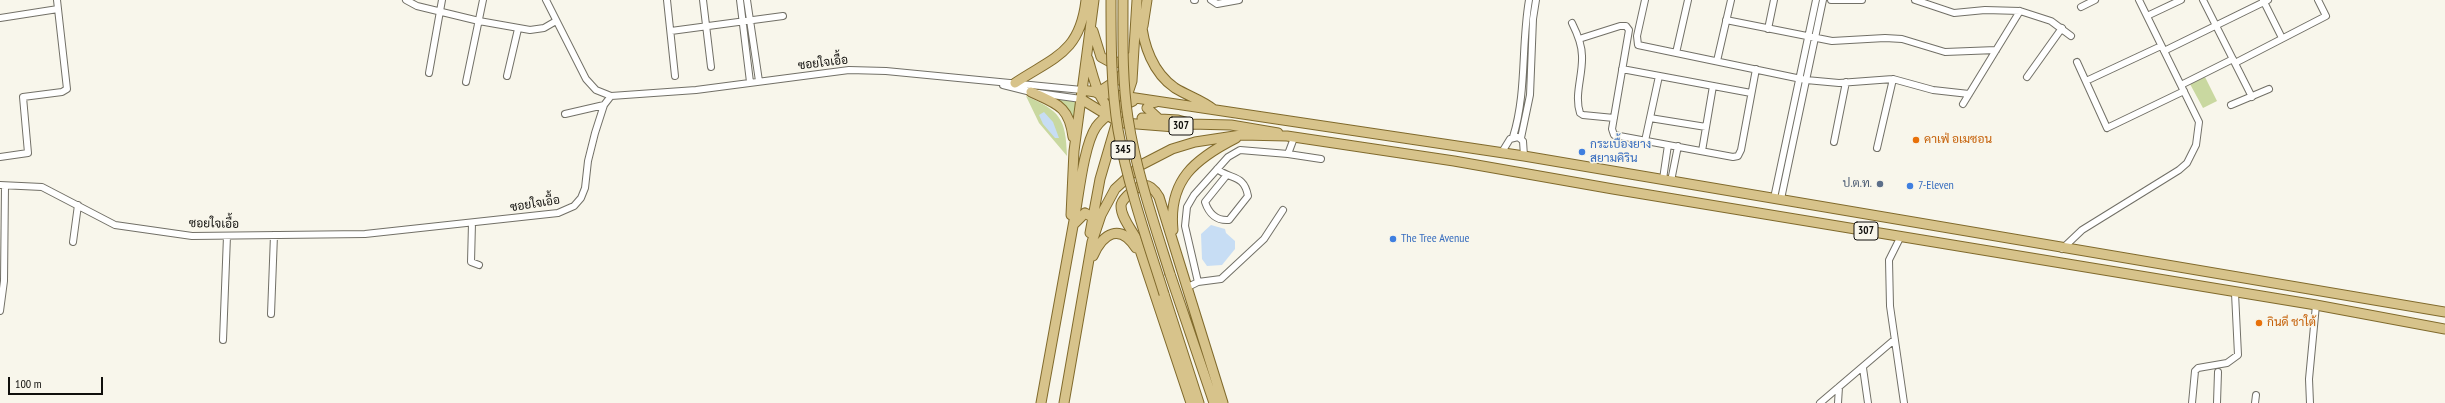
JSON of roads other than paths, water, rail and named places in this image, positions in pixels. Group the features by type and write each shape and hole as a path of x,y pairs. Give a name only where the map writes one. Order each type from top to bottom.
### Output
{"main road":[{"path":"1086,0 1101,57 1106,61 1122,63 1127,61 1135,50"},
{"path":"1015,83 1039,69 1072,44 1081,28 1086,0"},
{"path":"1070,240 1074,151 1094,0"},
{"name":"345","path":"1112,0 1112,79 1118,130 1129,178 1199,403"},
{"name":"345","path":"1123,0 1124,79 1128,120 1153,220 1214,403"},
{"path":"1138,0 1142,31 1150,60 1167,82 1176,89 1204,102 1214,110"},
{"path":"1085,278 1092,217 1107,156 1110,125 1114,116 1126,101 1132,81 1138,0"},
{"path":"1142,31 1146,0"},
{"path":"1081,95 1090,96 1099,92 1121,76 1129,65 1135,50"},
{"path":"1087,57 1099,92 1114,116"},
{"path":"1031,92 1054,102 1064,110 1070,121 1074,151"},
{"path":"1081,95 1099,92 1126,101"},
{"name":"307","path":"1081,95 1114,116 1175,127 1190,124 1237,126 1270,131 1290,137 1454,160 2235,293 2316,305 2445,329"},
{"path":"1090,96 1114,116"},
{"name":"307","path":"1126,101 1138,99 1502,152 2445,312"},
{"path":"1156,102 1151,103 1147,108 1159,119"},
{"path":"1041,403 1070,240 1084,168 1093,134 1100,122 1114,116 1178,120 1190,124"},
{"path":"1064,403 1085,278 1096,228 1108,200 1121,182 1153,157 1195,142 1241,136 1290,137"},
{"path":"1174,239 1173,206 1177,189 1183,179 1189,170 1210,151 1241,136"},
{"path":"1191,403 1140,254 1136,238 1123,214 1121,206 1123,200 1139,186 1147,185 1154,188 1160,196 1223,403"},
{"path":"1074,224 1085,213 1092,217"},
{"path":"1962,246 1964,231"},
{"path":"1085,278 1099,243 1107,235 1122,234 1131,241 1140,254"}],"street":[{"path":"0,158 28,153 23,97 66,90 57,0"},
{"path":"406,0 412,5 518,29 537,30 556,21"},
{"path":"429,73 442,0"},
{"path":"466,82 483,0"},
{"path":"546,0 592,86 612,96"},
{"path":"667,0 675,76"},
{"path":"704,0 711,67"},
{"path":"740,0 750,82"},
{"path":"747,0 759,81"},
{"path":"1211,0 1217,4 1239,0"},
{"path":"1502,152 1507,142 1514,137 1523,95 1526,18 1529,0"},
{"path":"1524,156 1524,148 1521,138 1530,95 1533,19 1536,0"},
{"path":"1645,0 1636,42 1638,45 1806,80 1846,82 1893,79 1934,90 1969,94"},
{"path":"1676,52 1688,0"},
{"path":"1717,61 1731,0"},
{"path":"1768,29 1774,0"},
{"path":"1778,198 1799,78 1816,0"},
{"path":"1778,198 1823,0"},
{"path":"1832,0 1862,0"},
{"path":"1915,0 1954,13 1985,10 2020,11 2050,21 2062,28 2071,36"},
{"path":"2081,7 2095,0"},
{"path":"2062,248 2082,230 2180,170 2187,163 2196,144 2200,129 2199,122 2139,0"},
{"path":"2147,16 2181,0"},
{"path":"2203,0 2252,97"},
{"path":"2077,62 2107,128 2234,61 2326,16 2318,0"},
{"path":"2086,81 2216,26 2265,1 2282,38"},
{"path":"0,18 58,8"},
{"path":"1963,104 2020,11"},
{"path":"671,31 706,25 783,16"},
{"path":"1726,20 1815,39 1845,41 1885,38 1902,39 1945,52 1996,50"},
{"path":"1572,23 1579,39 1582,55 1578,101 1580,113 1583,115 1614,118"},
{"path":"1579,39 1626,26 1629,30 1612,129 1614,135 1733,157 1740,153 1756,69"},
{"path":"2027,77 2062,28"},
{"path":"507,76 518,29"},
{"path":"1622,69 1751,93"},
{"name":"ซอยใจเอื้อ","path":"2,186 42,187 78,205 104,221 124,227 192,236 365,234 472,223 558,213 574,206 581,198 585,188 588,161 604,105 612,96 680,91 865,70 996,83"},
{"path":"1645,141 1659,76"},
{"path":"1877,148 1893,79"},
{"path":"1834,142 1846,82"},
{"path":"996,83 1015,83 1081,95"},
{"path":"996,83 1031,92 1081,95"},
{"path":"1702,151 1713,86"},
{"path":"2230,106 2269,89"},
{"path":"565,114 604,105"},
{"path":"1650,118 1706,127"},
{"path":"1288,154 1290,137"},
{"path":"1514,137 1521,138"},
{"path":"1667,180 1668,145"},
{"path":"1667,180 1678,146"},
{"path":"1198,282 1185,226 1187,207 1194,195 1228,156 1240,150 1288,154 1321,159"},
{"path":"1194,195 1205,202 1208,210 1215,217 1222,220 1229,220 1248,196 1246,186 1240,179 1226,176 1217,169"},
{"path":"1205,202 1226,176"},
{"path":"0,311 4,274 2,186"},
{"path":"73,242 78,205"},
{"path":"1188,287 1198,282 1221,279 1252,252 1283,210"},
{"path":"472,223 471,262 479,265"},
{"path":"271,314 274,235"},
{"path":"222,340 227,236"},
{"path":"1901,236 1889,260 1890,306 1904,403"},
{"path":"2192,403 2195,371 2198,368 2227,363 2238,355 2235,293"},
{"path":"2308,402 2316,305"},
{"path":"1820,403 1863,368 1894,340"},
{"path":"1863,368 1868,403"},
{"path":"2217,403 2218,372"},
{"path":"1838,403 1839,387"},
{"path":"2255,403 2256,395"}],"water":[{"path":"1044,112 1053,122 1059,138 1055,138 1043,124 1039,115"},
{"path":"1211,225 1225,229 1226,233 1235,241 1235,249 1222,265 1207,266 1202,259 1201,234"}],"place":[{"name":"คาเฟ่ อเมซอน","path":"1916,140"},
{"name":"กระเบื้องยาง สยามคิริน","path":"1582,152"},
{"name":"ป.ต.ท.","path":"1880,184"},
{"name":"7-Eleven","path":"1910,186"},
{"name":"The Tree Avenue","path":"1393,239"},
{"name":"กินดี ชาใต้","path":"2259,323"}]}
